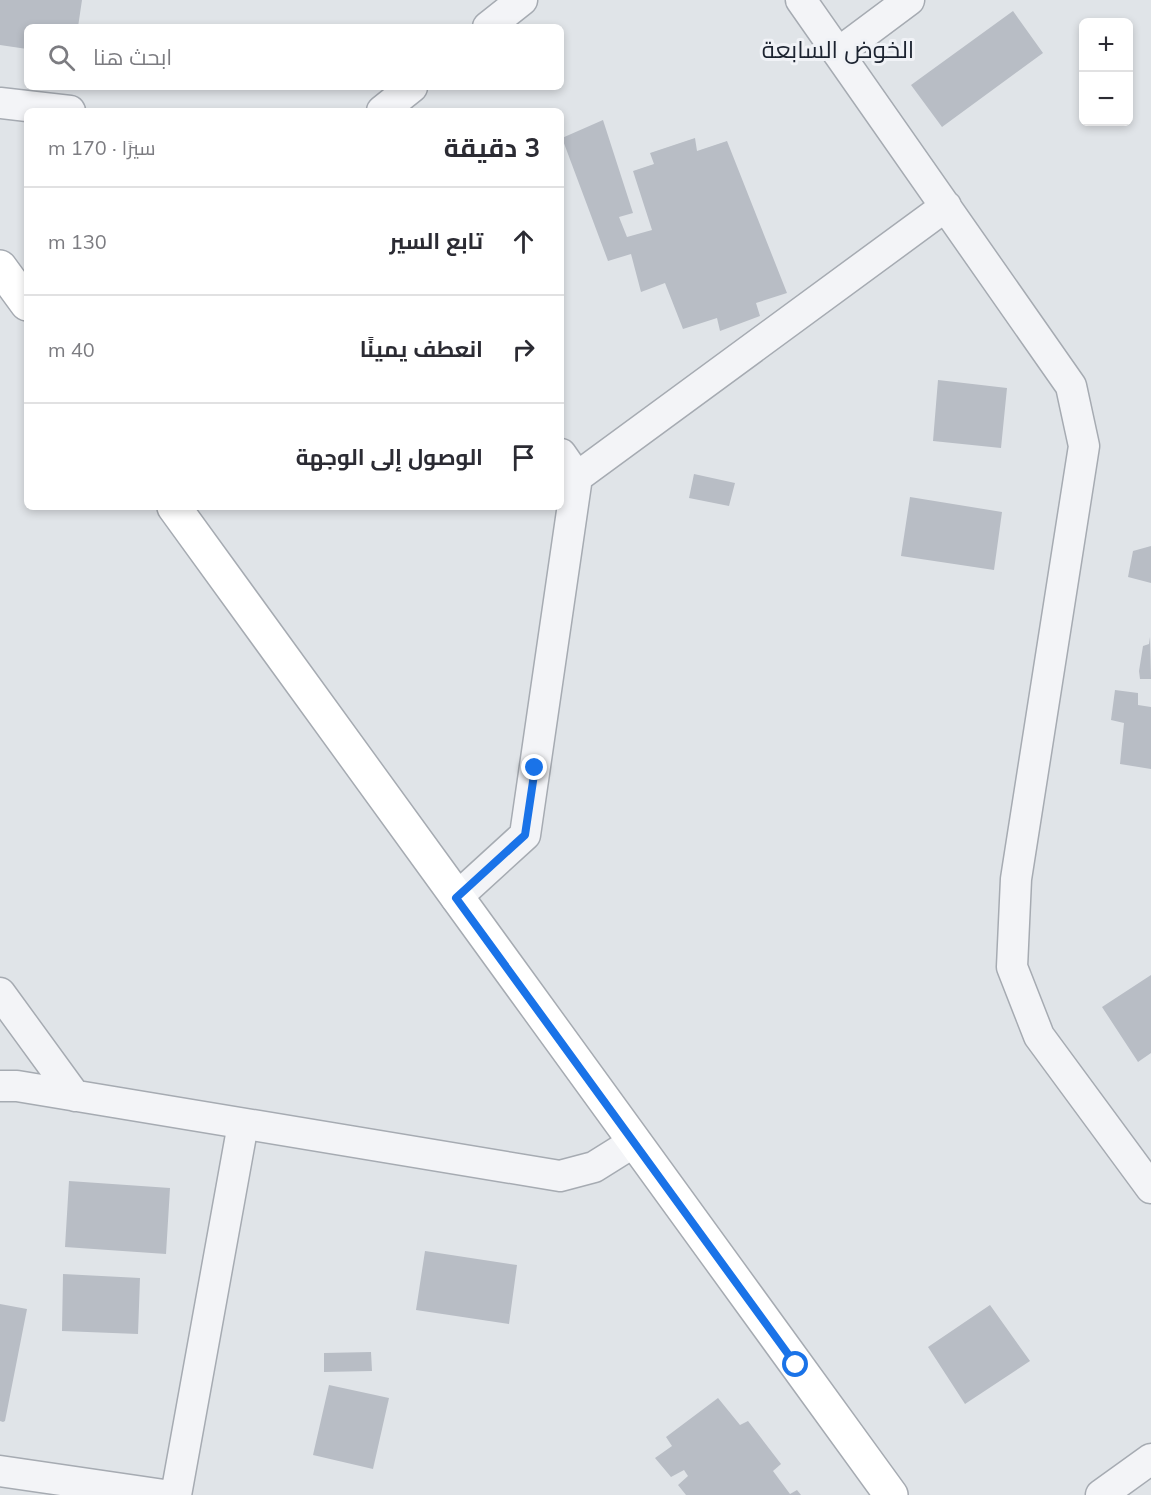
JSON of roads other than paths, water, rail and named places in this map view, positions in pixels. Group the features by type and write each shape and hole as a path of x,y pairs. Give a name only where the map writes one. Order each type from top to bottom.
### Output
{"street":[{"path":"492,24 522,0"},
{"path":"801,0 1071,386 1084,446 1016,879 1012,967 1039,1036 1151,1188"},
{"path":"838,53 909,0"},
{"path":"386,108 408,90"},
{"path":"0,103 44,108"},
{"path":"564,508 569,466 946,206"},
{"path":"0,267 24,300"},
{"path":"176,510 891,1495"},
{"path":"456,898 525,835 564,510"},
{"path":"0,993 75,1096"},
{"path":"0,1086 16,1086 560,1176 594,1167 634,1143"},
{"path":"176,1495 243,1124"},
{"path":"1101,1495 1151,1459"},
{"path":"0,1471 165,1495"}],"district":[{"name":"الخوض السابعة","path":"838,50"}]}
